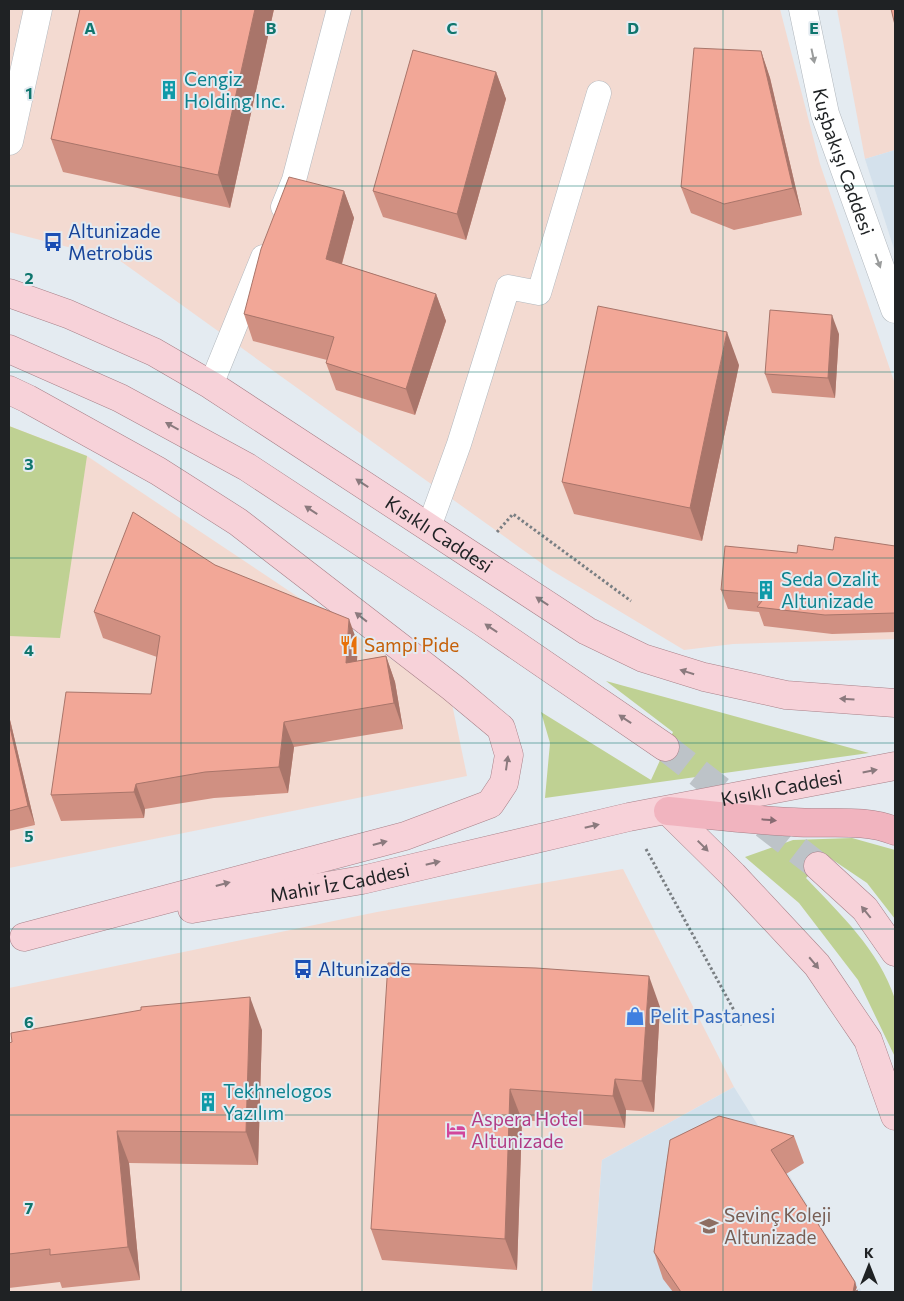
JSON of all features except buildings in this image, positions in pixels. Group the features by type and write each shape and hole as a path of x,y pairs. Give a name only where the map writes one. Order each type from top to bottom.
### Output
{"highway":[{"path":"668,811 795,823 845,823 887,827 895,831"}],"main road":[{"name":"Kısıklı Caddesi","path":"9,293 68,314 154,352 211,385 587,630 643,658 704,677 786,695 895,703"},
{"path":"9,349 120,398 247,468 481,621 665,747"},
{"path":"9,390 158,471 238,522 453,688 501,728 509,755 504,783 490,804 405,836 16,939"},
{"name":"Kısıklı Caddesi","path":"668,811 895,766"},
{"path":"668,811 733,876 817,965 868,1040 895,1116"},
{"name":"Mahir İz Caddesi","path":"16,939 362,880 629,817 668,811"},
{"path":"818,866 865,909 895,952"}],"street":[{"path":"9,142 38,9"},
{"name":"Kuşbakışı Caddesi","path":"803,9 825,114 895,308"}],"lane":[{"path":"211,385 294,180 339,9"},
{"path":"429,527 459,444 508,287 539,293 599,93"}],"path":[{"path":"475,557 513,514 631,601"},
{"path":"629,817 742,1025"}],"shaded area":[{"path":"9,9 780,9 820,164 895,384 895,639 733,644 684,650 551,570 119,260 9,232"},
{"path":"837,9 895,9 895,150 865,159"},
{"path":"895,150 895,252 865,159"},
{"path":"9,426 87,456 451,699 467,776 9,868"},
{"path":"623,869 734,1087 602,1160 592,1292 9,1292 9,988 377,912"},
{"name":"Sevinç Koleji Altunizade","path":"734,1087 862,1292 592,1292 602,1160"}],"green space":[{"path":"9,426 87,456 60,638 9,636"},
{"path":"606,681 869,753 545,798 550,743 541,712 651,780 673,732"},
{"path":"852,838 895,850 895,919 867,883 827,856 806,878 845,919 869,949 888,981 896,1005 895,1057 858,980 799,903 745,857 793,840"}],"tunnel":[{"path":"665,747 818,866"}],"place":[{"name":"Cengiz Holding Inc.","path":"169,90"},
{"name":"Altunizade Metrobüs","path":"53,242"},
{"name":"Seda Ozalit Altunizade","path":"766,590"},
{"name":"Sampi Pide","path":"349,645"},
{"name":"Altunizade","path":"303,969"},
{"name":"Pelit Pastanesi","path":"635,1016"},
{"name":"Tekhnelogos Yazılım","path":"208,1102"},
{"name":"Aspera Hotel Altunizade","path":"456,1130"},
{"name":"Sevinç Koleji Altunizade","path":"709,1226"}]}
